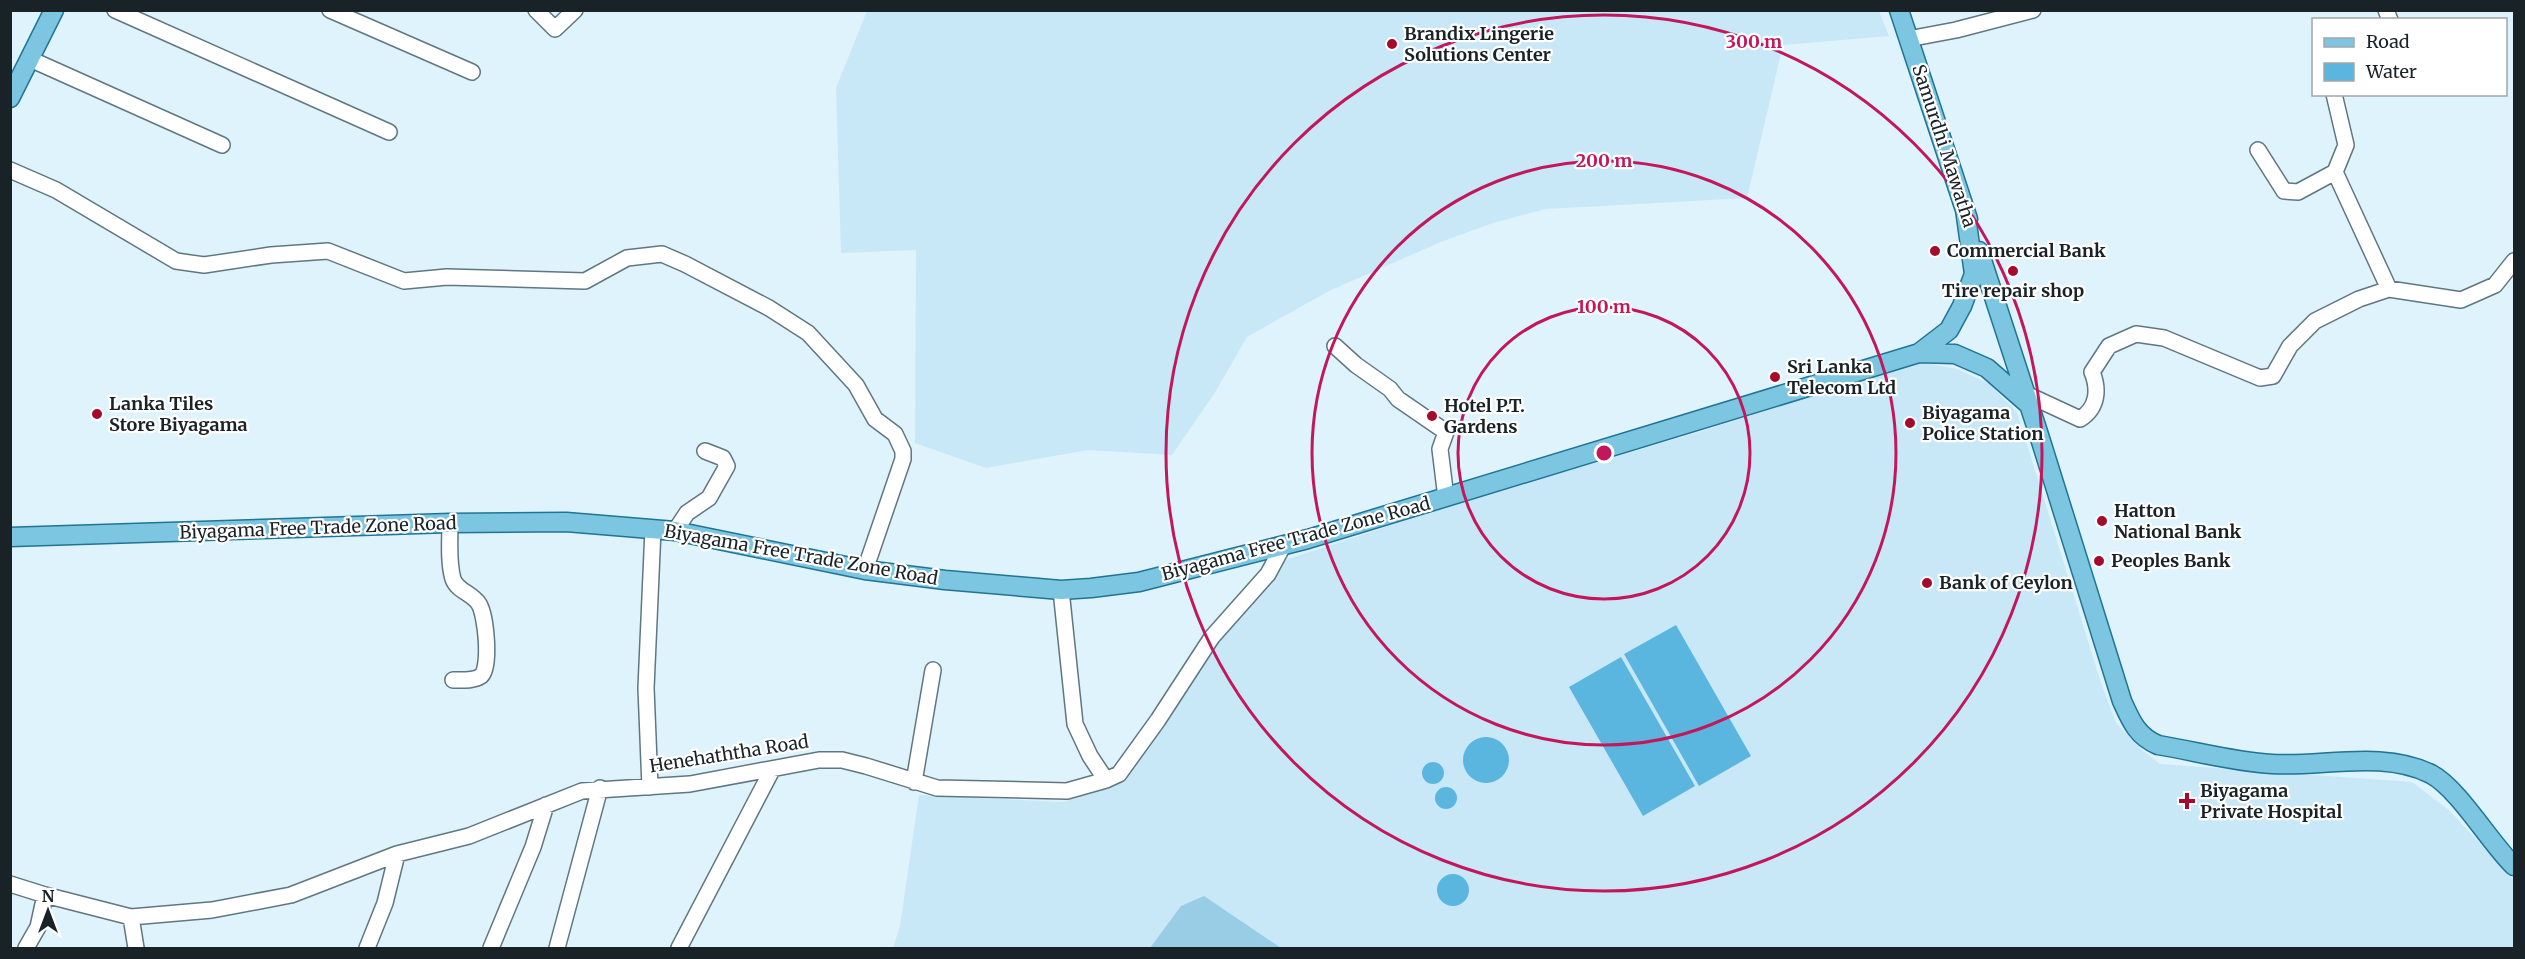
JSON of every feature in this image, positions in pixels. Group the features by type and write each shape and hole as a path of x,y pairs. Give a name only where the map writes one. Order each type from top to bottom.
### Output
{"main road":[{"path":"10,98 54,10"},
{"name":"Samurdhi Mawatha","path":"1899,10 2027,399 2122,701 2135,730 2146,740 2158,745 2271,764 2371,762 2399,764 2433,775 2450,791 2514,866"},
{"name":"Biyagama Free Trade Zone Road","path":"1919,353 1949,330 1962,306 1974,274 1965,209"},
{"name":"Biyagama Free Trade Zone Road","path":"10,537 450,523 566,522 675,531 865,570 956,582 1061,590 1139,582 1283,546 1919,353 1955,354 1987,368 2027,399"}],"street":[{"path":"115,10 389,132"},
{"path":"330,10 472,72"},
{"path":"536,11 555,28 575,10"},
{"path":"1908,39 1956,30 2033,10"},
{"path":"30,59 222,145"},
{"path":"2258,150 2284,191 2298,192 2335,172 2346,145 2334,96"},
{"path":"10,170 56,190 176,261 204,264 271,255 328,251 404,281 447,277 585,281 627,258 662,254 685,264 769,308 808,333 856,384 875,419 895,434 903,451 903,459 865,570"},
{"path":"2335,172 2390,289"},
{"path":"2027,399 2080,419 2086,416 2095,400 2098,387 2092,372 2109,346 2136,334 2164,338 2260,378 2273,376 2290,346 2315,321 2359,299 2390,289 2461,300 2495,285 2514,261"},
{"path":"1335,346 1356,365 1390,388 1398,399 1446,432 1440,449 1446,498"},
{"path":"675,531 687,513 705,502 715,491 728,466 723,458 705,451"},
{"path":"450,523 452,576 456,586 478,602 486,631 485,669 482,676 475,679 453,680"},
{"path":"650,787 646,688 653,529"},
{"name":"Henehaththa Road","path":"10,884 45,896 131,917 212,910 291,895 397,854 469,836 582,791 600,788 690,784 819,760 842,760 937,788 1067,791 1119,774 1139,748 1199,655 1230,615 1268,574 1283,546"},
{"path":"1061,590 1075,724 1090,756 1106,780"},
{"path":"914,782 933,670"},
{"path":"679,948 772,770"},
{"path":"557,948 600,788"},
{"path":"491,948 533,847 546,805"},
{"path":"367,948 385,903 397,854"},
{"path":"26,948 38,927 45,896"},
{"path":"131,917 136,948"}],"shaded area":[{"path":"867,11 1879,11 1889,36 1783,45 1747,198 1546,209 1493,223 1441,242 1329,291 1247,337 1214,394 1172,455 1088,450 986,468 915,443 916,250 841,253 836,88"},
{"path":"1920,362 1957,369 1988,383 2017,412 2101,683 2116,723 2142,750 2160,764 2412,782 2450,811 2514,880 2514,948 893,948 900,926 919,795 1063,802 1110,788 1126,777 1171,717 1213,645 1285,560 1453,505 1702,431"},
{"path":"1204,896 1281,948 1150,948 1181,906"}],"water":[{"path":"1676,625 1751,756 1699,786 1624,654"},
{"path":"1621,657 1695,786 1643,816 1569,687"},
{"path":"1486,737 1502,744 1509,760 1502,776 1486,783 1470,776 1463,760 1470,744"},
{"path":"1433,762 1443,769 1444,773 1437,783 1433,784 1423,777 1422,773 1429,763"},
{"path":"1446,787 1456,794 1457,798 1450,808 1446,809 1436,802 1435,798 1442,788"},
{"path":"1453,874 1464,879 1469,890 1464,901 1453,906 1442,901 1437,890 1442,879"}],"place":[{"name":"Brandix Lingerie Solutions Center","path":"1392,44"},
{"name":"Commercial Bank","path":"1935,251"},
{"name":"Tire repair shop","path":"2013,271"},
{"name":"Sri Lanka Telecom Ltd","path":"1775,377"},
{"name":"Lanka Tiles Store Biyagama","path":"97,414"},
{"name":"Hotel P.T. Gardens","path":"1432,416"},
{"name":"Biyagama Police Station","path":"1910,423"},
{"name":"Hatton National Bank","path":"2102,521"},
{"name":"Peoples Bank","path":"2099,561"},
{"name":"Bank of Ceylon","path":"1927,583"},
{"name":"Biyagama Private Hospital","path":"2187,801"}]}
